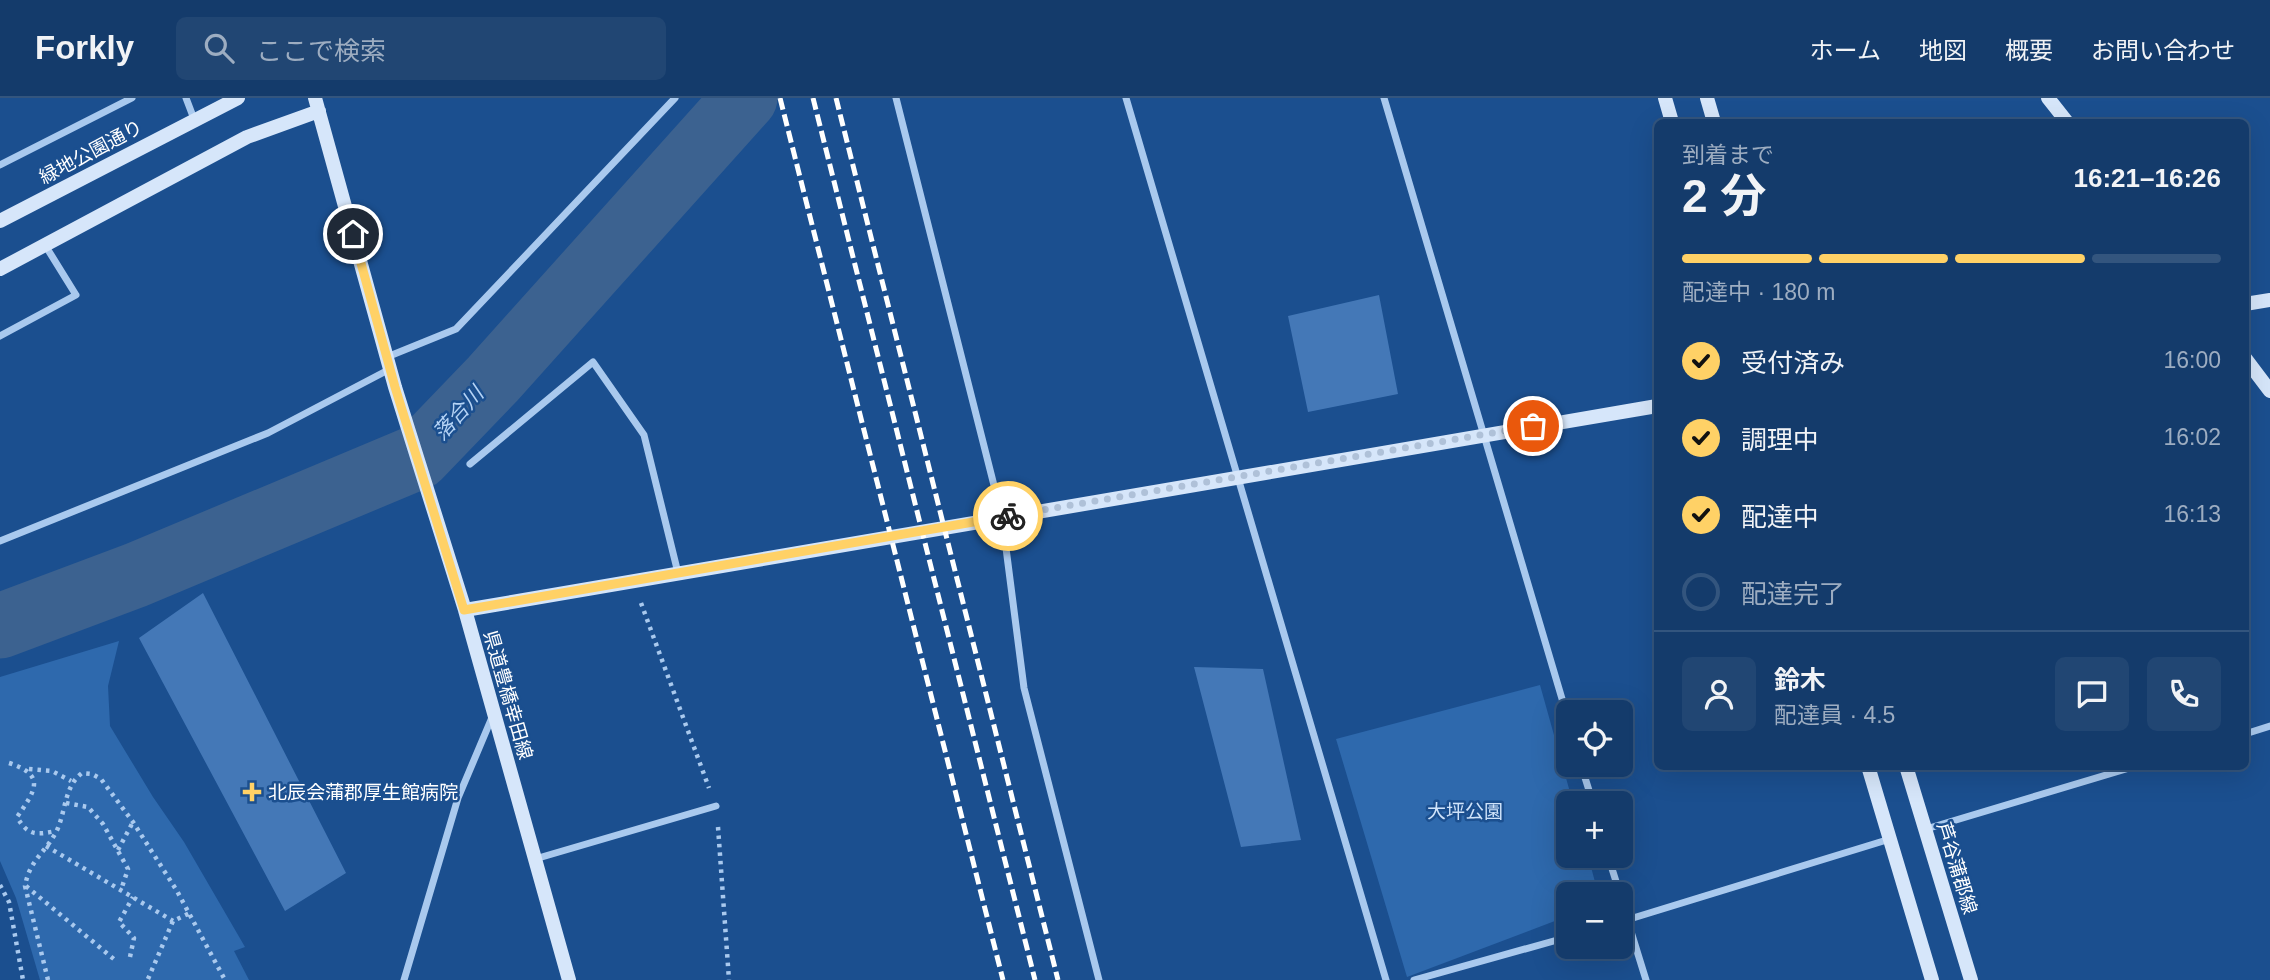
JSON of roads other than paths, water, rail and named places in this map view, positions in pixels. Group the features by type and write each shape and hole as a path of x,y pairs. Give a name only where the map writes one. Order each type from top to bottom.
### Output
{"street":[{"path":"0,165 132,98"},
{"path":"186,98 194,119"},
{"name":"緑地公園通り","path":"0,221 238,98"},
{"path":"0,541 268,433 389,363 456,329 675,98"},
{"path":"896,98 1002,517 1024,688 1100,980"},
{"path":"1126,98 1387,980"},
{"path":"1384,98 1562,700"},
{"path":"1665,98 1671,119"},
{"path":"1707,98 1713,119"},
{"path":"2048,98 2065,119"},
{"path":"0,269 247,138 317,105"},
{"name":"県道豊橋幸田線","path":"317,105 395,387 430,493 569,980"},
{"path":"0,336 76,295 45,245"},
{"path":"2249,303 2270,300"},
{"path":"470,464 593,362 645,435 678,573"},
{"path":"2249,363 2270,391"},
{"path":"464,610 1654,407"},
{"path":"404,980 458,798 493,714"},
{"path":"2249,733 2270,726"},
{"path":"1869,770 1932,980"},
{"name":"芦谷蒲郡線","path":"1907,770 1971,980"},
{"path":"1925,830 2123,770"},
{"path":"534,859 716,806"},
{"path":"1633,918 1890,839"},
{"path":"1414,980 1556,940"},
{"path":"1633,945 1646,980"}],"waterway":[{"name":"落合川","path":"0,626 136,575 418,457 493,379 745,98"}],"railway":[{"path":"780,98 1003,980"},
{"path":"813,98 1035,980"},
{"path":"836,98 1058,980"}],"place":[{"name":"北辰会蒲郡厚生館病院","path":"252,792"}],"park label":[{"name":"大坪公園","path":"1465,811"}]}
